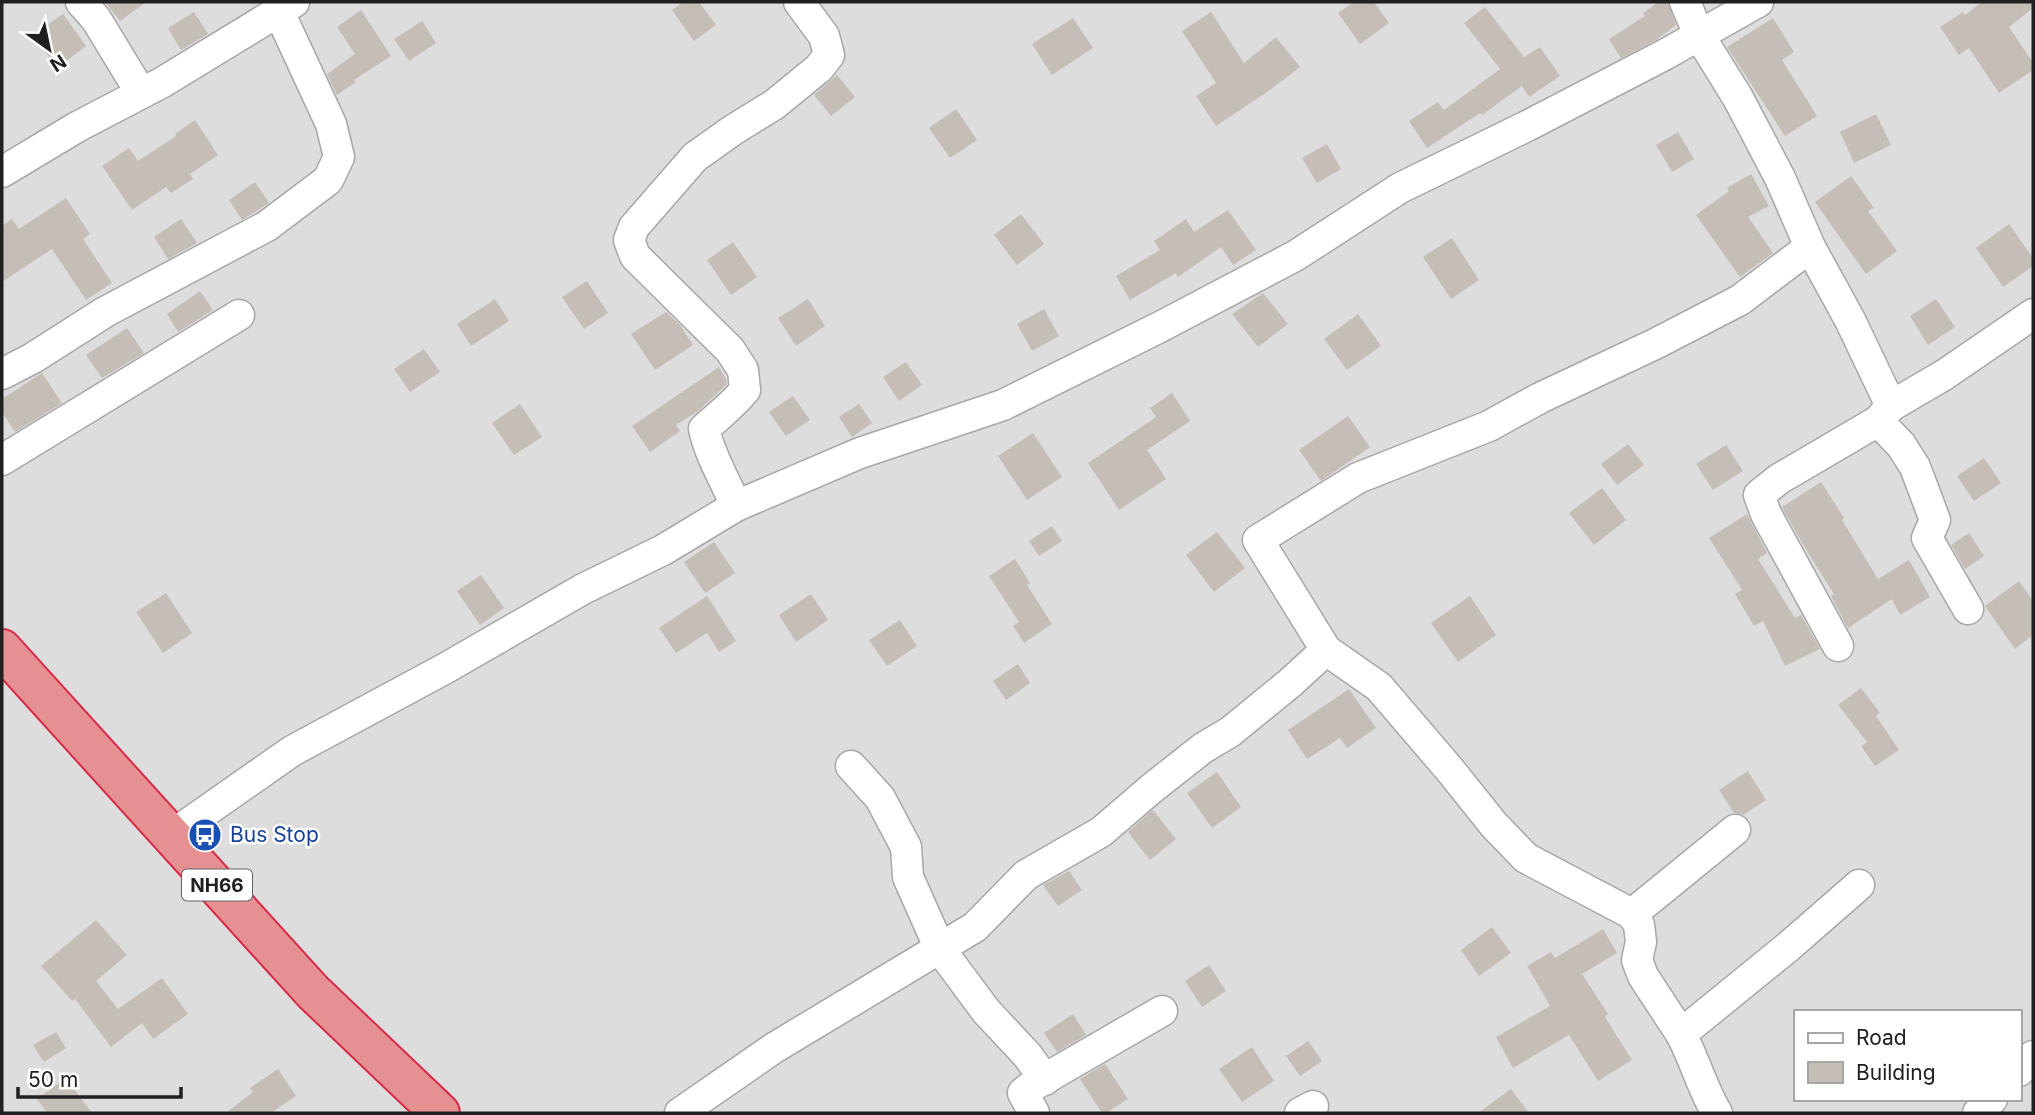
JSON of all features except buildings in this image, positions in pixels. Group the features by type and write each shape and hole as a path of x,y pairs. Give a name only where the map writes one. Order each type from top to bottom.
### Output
{"highway":[{"name":"NH66","path":"2,649 313,992 440,1113"}],"street":[{"path":"81,2 96,19 141,93"},
{"path":"736,506 709,450 704,429 733,405 745,390 744,370 730,350 635,256 629,240 634,228 695,157 775,104 819,68 829,55 824,36 799,2"},
{"path":"1685,2 1699,35 1738,98 1780,177 1810,247 1850,320 1884,413 1915,467 1935,520 1927,538 1968,609"},
{"path":"172,835 292,751 446,668 583,589 663,550 736,506 860,453 1003,405 1295,256 1399,188 1527,126 1758,2"},
{"path":"2,172 76,127 163,82 286,7 331,124 339,157 328,180 267,226 105,312 33,358 2,374"},
{"path":"1717,1113 1701,1081 1693,1055 1643,976 1637,960 1641,942 1639,925 1632,914 1526,858 1494,825 1379,687 1326,650 1258,540 1358,478 1489,426 1540,398 1655,344 1740,300 1810,247"},
{"path":"1838,646 1766,514 1759,495 1779,479 1944,375 2033,314"},
{"path":"2,460 239,315"},
{"path":"680,1113 774,1048 975,927 1026,875 1101,832 1192,756 1230,732 1326,650"},
{"path":"851,766 880,798 906,847 908,877 940,949 986,1011 1028,1056 1045,1080"},
{"path":"1632,914 1735,830"},
{"path":"1681,1034 1859,885"},
{"path":"1034,1113 1023,1093 1029,1088 1162,1011"},
{"path":"2021,1069 2033,1056"}],"shaded area":[{"path":"2,2 2033,2 2033,1113 2,1113"}],"place":[{"name":"Bus Stop","path":"205,835"}]}
